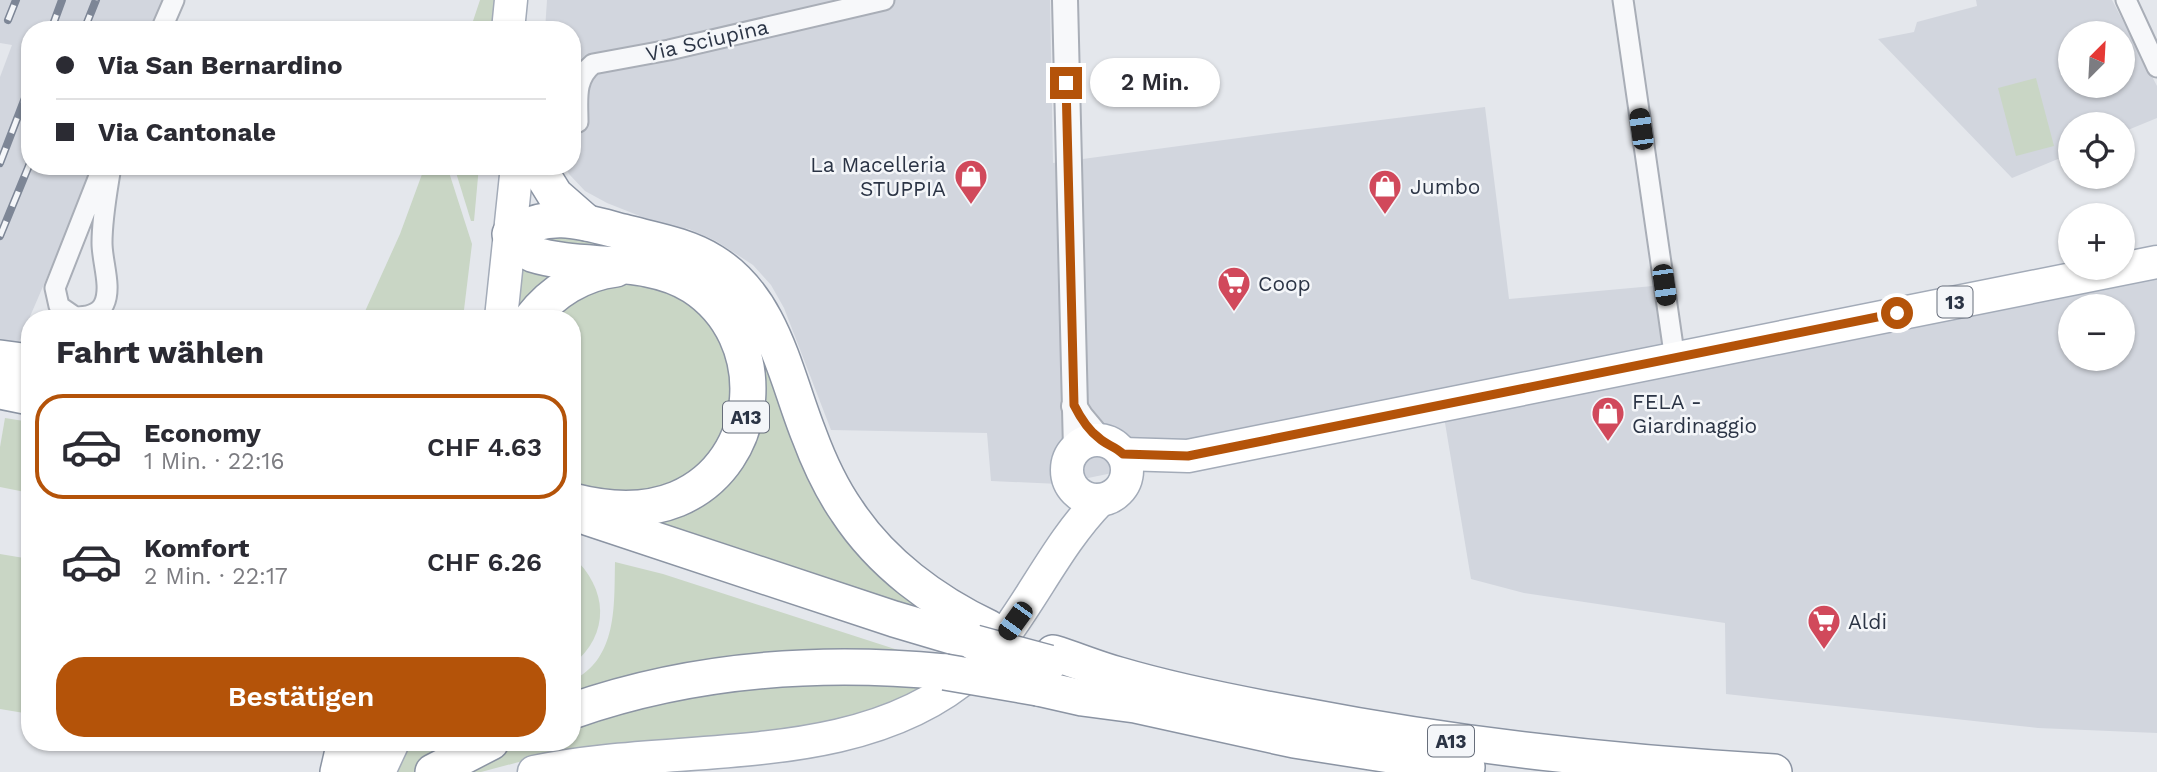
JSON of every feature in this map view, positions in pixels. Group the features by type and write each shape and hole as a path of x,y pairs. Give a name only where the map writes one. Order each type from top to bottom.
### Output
{"highway":[{"name":"A13","path":"543,175 555,195 587,223"},
{"name":"A13","path":"501,222 527,224 546,219 587,223 687,249 714,262 737,281 765,319 822,468 847,512 875,546 918,585 960,613 968,650"},
{"name":"A13","path":"501,222 523,248 543,257 657,272 679,279 700,291 720,309 737,335 747,366 747,414 737,442 721,466 702,485 678,499 649,507 603,508 581,503"},
{"name":"A13","path":"540,310 556,294 579,280 611,269 629,267"},
{"path":"0,358 21,361"},
{"path":"0,380 21,383"},
{"path":"0,390 21,395"},
{"name":"A13","path":"581,516 819,595 968,650"},
{"name":"A13","path":"581,531 855,622 1046,670 1086,688 1135,705 1294,740 1503,772"},
{"name":"A13","path":"581,708 650,688 753,671 850,667 968,650"},
{"name":"A13","path":"1046,670 1118,675 1248,705 1458,742 1577,757 1774,772"},
{"path":"433,772 474,751"}],"main road":[{"path":"509,21 511,0"},
{"path":"530,21 531,0"},
{"path":"497,175 501,222 501,310"},
{"path":"482,310 487,271 498,249 501,222 514,175"},
{"name":"13","path":"1100,470 1188,456 2157,262"},
{"path":"534,772 603,762 781,750 835,741 881,727 937,700 974,671 1028,603 1100,470"},
{"path":"356,761 375,751"}],"street":[{"path":"166,21 174,0"},
{"name":"Via Sciupina","path":"581,77 593,64 669,50 884,0"},
{"path":"1065,0 1074,405 1100,470"},
{"path":"1623,0 1675,360"},
{"path":"2126,0 2157,67"},
{"path":"63,310 59,306 55,288 99,175"},
{"path":"100,310 106,292 102,244 110,175"}],"shaded area":[{"path":"0,0 169,0 158,21 21,21 21,175 91,175 33,310 21,310 21,337 0,386 0,77 12,45 0,43"},
{"path":"547,0 834,0 834,11 884,0 1050,0 1053,163 1485,107 1509,299 1664,285 1671,345 2058,279 2135,280 2135,266 2157,262 2157,733 2038,728 1726,694 1725,623 1524,593 1471,579 1442,405 1059,484 991,481 987,433 831,430 784,308 771,285 753,265 716,241 689,229 660,224 607,203 585,191 570,175 581,175 581,21 546,21"},
{"path":"1976,0 2112,0 2123,21 2058,21 2058,98 2135,98 2135,44 2157,86 2157,118 2135,127 2135,112 2058,112 2058,159 2012,178 1878,39 1914,32 1917,22 1977,6"}],"green space":[{"path":"480,0 499,0 497,21 473,21"},
{"path":"2036,78 2054,146 2016,156 1998,88"},
{"path":"422,175 450,175 472,244 464,310 366,310 400,234"},
{"path":"457,175 478,175 474,221 471,221"},
{"path":"536,229 646,248 765,346 928,610 881,599 639,520 718,481 740,327 605,258 524,233"},
{"path":"522,260 579,270 526,310 516,310"},
{"path":"620,282 651,285 697,307 724,341 736,401 718,445 690,476 637,494 581,489 581,310 558,310 565,303"},
{"path":"5,418 21,421 21,491 0,487 0,447"},
{"path":"0,554 21,558 21,712 0,709"},
{"path":"615,562 663,574 935,662 581,701 581,675 598,659 606,645 614,596"},
{"path":"581,566 593,582 600,611 594,639 581,657"},
{"path":"761,683 934,685 850,723 538,757 481,772 460,772 505,751 581,751 581,722 609,714"},
{"path":"399,751 454,751 417,772 390,772"}],"railway":[{"path":"8,20 16,0"},
{"path":"54,21 62,0"},
{"path":"88,21 96,0"},
{"path":"0,163 21,108"},
{"path":"0,236 25,175"}],"place":[{"name":"La Macelleria STUPPIA","path":"971,206"},
{"name":"Jumbo","path":"1385,216"},
{"name":"Coop","path":"1234,313"},
{"name":"FELA - Giardinaggio","path":"1608,443"},
{"name":"Aldi","path":"1824,651"}],"route":[{"path":"1066,83 1074,405 1081,418 1101,441 1113,445 1123,454 1188,456 1675,360 1897,313"}]}
